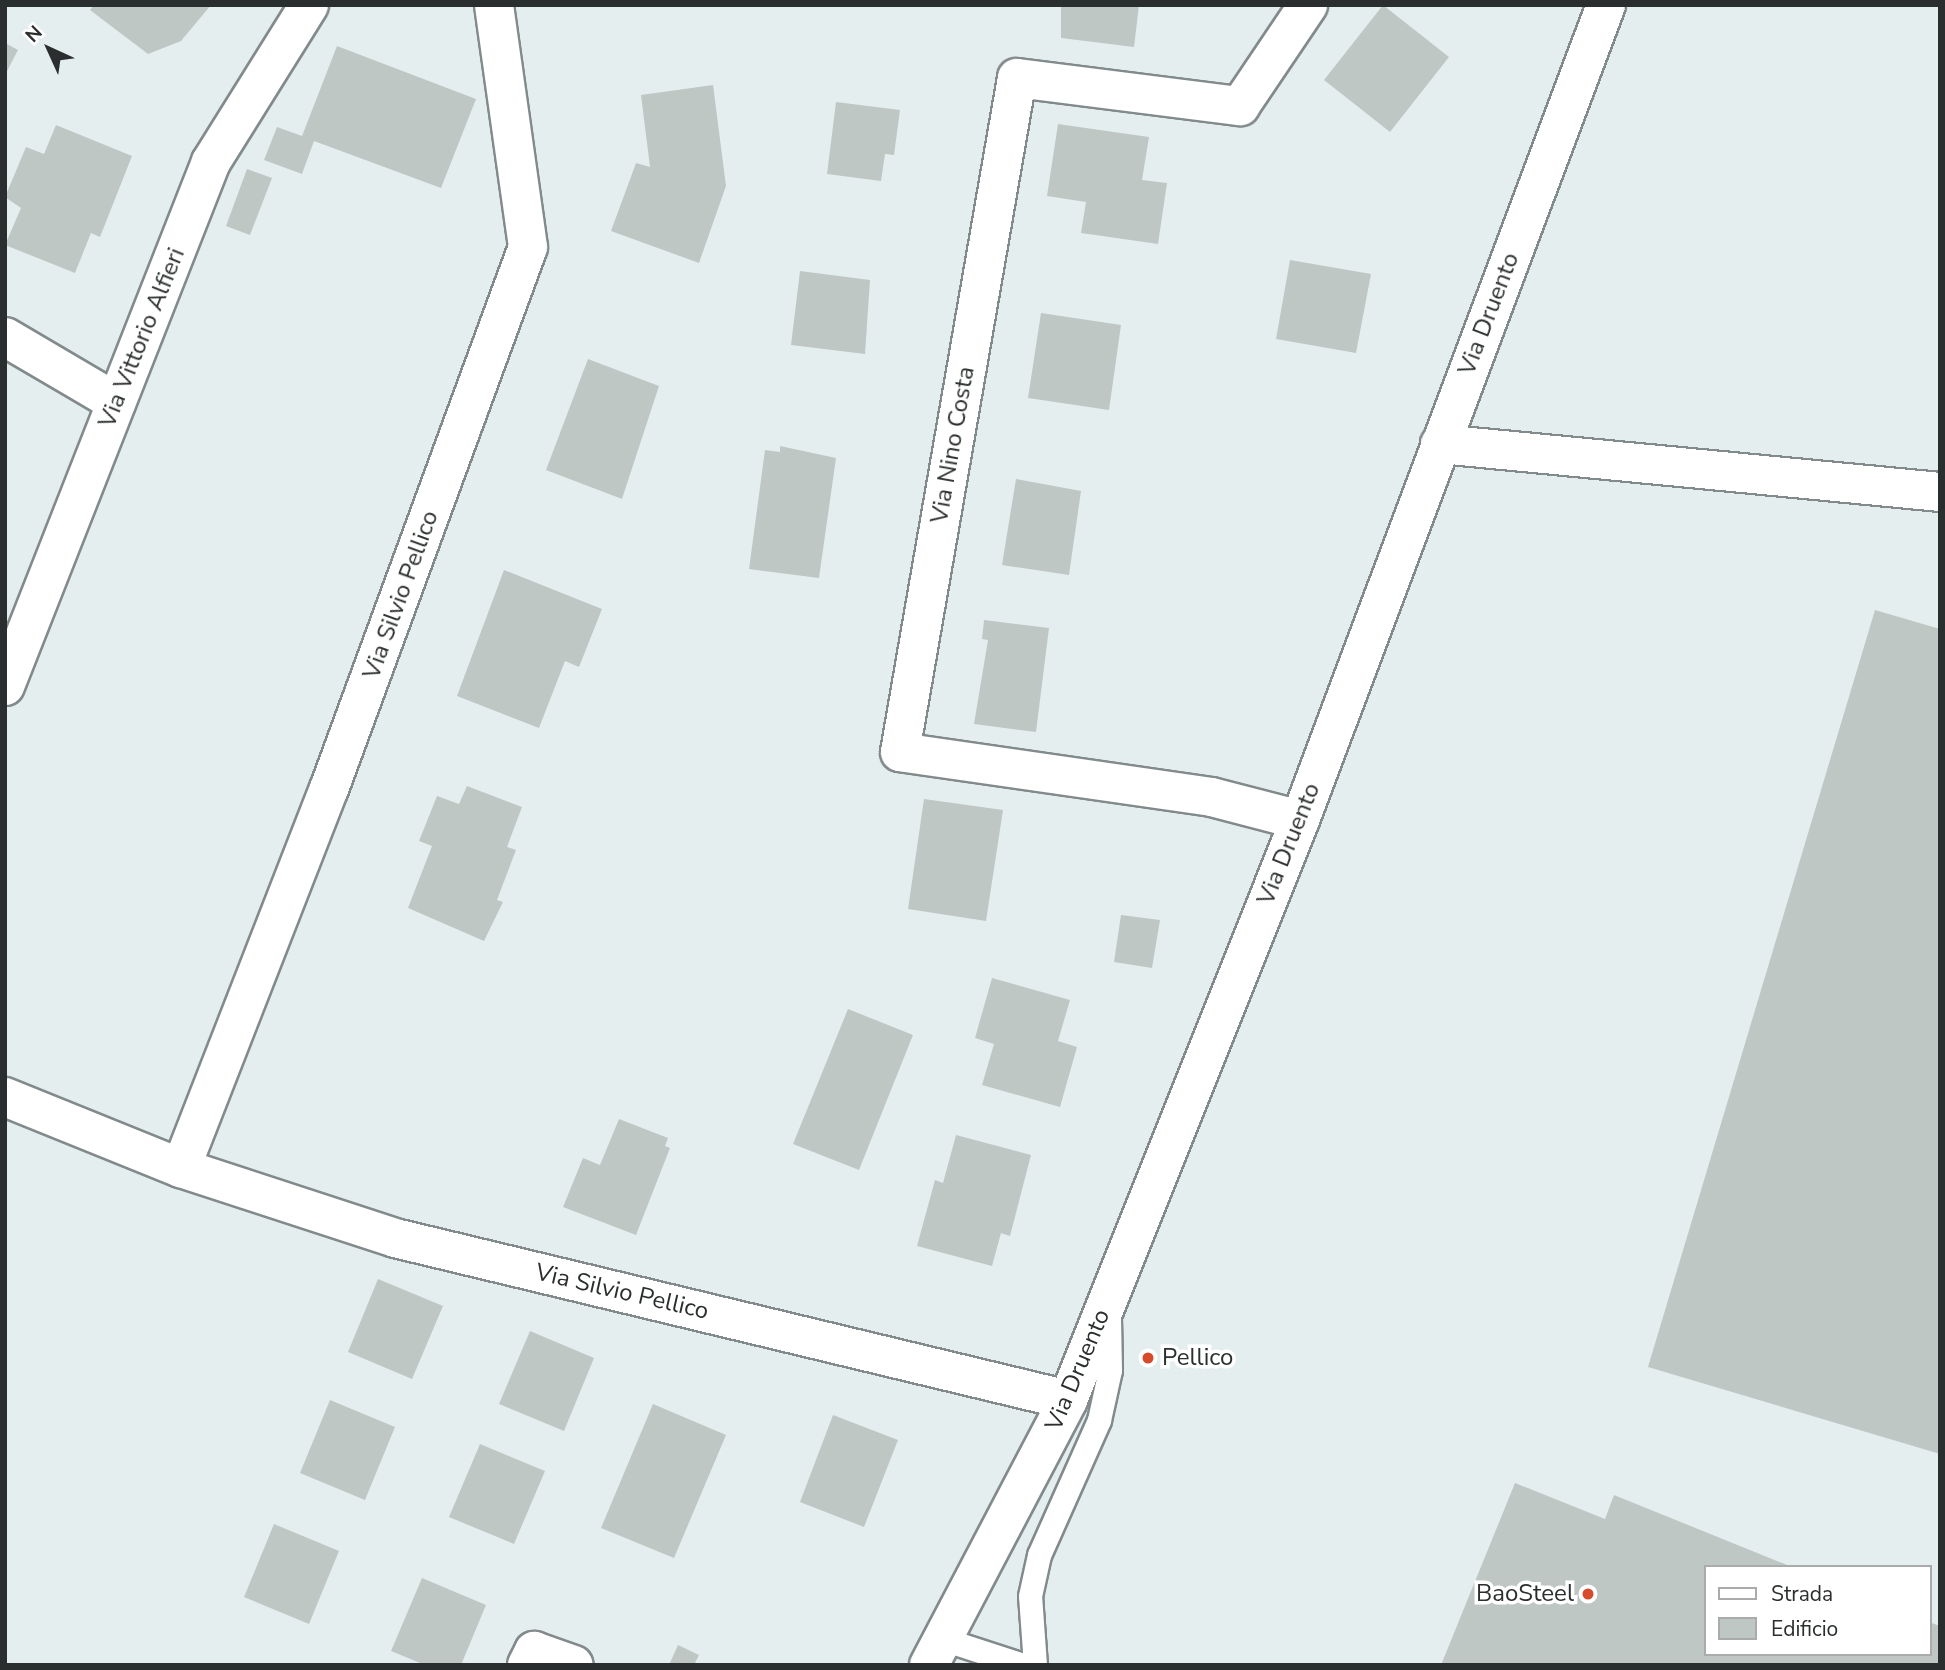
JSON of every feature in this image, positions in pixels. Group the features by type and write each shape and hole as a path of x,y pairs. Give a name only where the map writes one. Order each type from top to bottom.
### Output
{"street":[{"name":"Via Vittorio Alfieri","path":"5,686 211,162 309,5"},
{"name":"Via Silvio Pellico","path":"181,1168 334,776 528,247 494,5"},
{"name":"Via Nino Costa","path":"1300,820 1212,797 900,752 1017,78 1240,106 1308,5"},
{"name":"Via Druento","path":"936,1652 1069,1400 1300,820 1606,5"},
{"path":"5,337 116,402"},
{"path":"1440,444 1940,492"},
{"name":"Via Silvio Pellico","path":"5,1097 181,1168 395,1238 1069,1400"},
{"path":"527,1665 534,1651 574,1665"}],"lane":[{"path":"1035,1665 1030,1596 1039,1555 1099,1420 1110,1370 1109,1297"},
{"path":"936,1652 1023,1665"}],"building":[{"path":"94,5 211,5 181,41 148,54 90,10"},
{"path":"1061,5 1139,5 1134,47 1061,38"},
{"path":"1383,5 1449,57 1390,132 1324,80"},
{"path":"5,43 18,50 5,75"},
{"path":"337,46 476,99 441,188 314,141 302,174 264,160 277,127 302,136"},
{"path":"713,85 726,186 699,263 611,231 636,163 650,167 641,95"},
{"path":"836,102 900,110 894,155 885,154 881,181 827,174"},
{"path":"1058,124 1149,137 1142,180 1167,183 1158,244 1081,233 1086,202 1047,196"},
{"path":"56,125 132,156 100,237 91,233 75,273 5,245 21,208 5,197 26,147 44,154"},
{"path":"247,169 272,178 250,235 226,226"},
{"path":"1290,260 1371,274 1356,353 1276,339"},
{"path":"800,271 870,280 865,354 791,345"},
{"path":"1041,313 1121,325 1109,410 1028,398"},
{"path":"588,359 659,386 622,499 546,470"},
{"path":"780,446 836,458 819,578 749,569 765,450 780,452"},
{"path":"1016,479 1081,491 1069,575 1002,565"},
{"path":"504,570 602,609 579,667 565,661 539,728 457,696"},
{"path":"1875,610 1940,629 1940,1454 1648,1367"},
{"path":"984,620 1049,628 1036,732 974,724 988,640 982,639"},
{"path":"467,786 522,807 507,847 516,850 497,900 503,902 484,941 408,908 432,846 419,841 437,796 459,804"},
{"path":"924,799 1003,810 986,921 908,909"},
{"path":"1121,915 1160,920 1152,968 1114,962"},
{"path":"992,978 1070,1000 1058,1041 1077,1047 1060,1107 982,1085 994,1044 975,1038"},
{"path":"848,1009 913,1035 859,1170 793,1144"},
{"path":"619,1119 668,1138 665,1146 670,1148 636,1235 563,1207 583,1158 600,1165"},
{"path":"956,1135 1031,1155 1010,1236 1001,1233 992,1266 917,1246 935,1180 943,1183"},
{"path":"378,1279 443,1306 412,1379 348,1352"},
{"path":"530,1331 594,1358 564,1431 499,1404"},
{"path":"330,1400 395,1427 365,1500 300,1473"},
{"path":"653,1404 726,1435 674,1558 601,1528"},
{"path":"833,1415 898,1440 864,1527 800,1502"},
{"path":"480,1444 545,1471 514,1544 449,1517"},
{"name":"BaoSteel","path":"1515,1483 1605,1519 1614,1495 1787,1565 1703,1565 1703,1656 1931,1656 1931,1623 1940,1626 1940,1665 1441,1665"},
{"path":"274,1524 339,1551 309,1624 244,1597"},
{"path":"422,1578 486,1605 461,1665 425,1665 391,1651"},
{"path":"678,1645 699,1655 694,1665 669,1665"}],"place":[{"name":"Pellico","path":"1148,1358"},
{"name":"BaoSteel","path":"1588,1594"}]}
